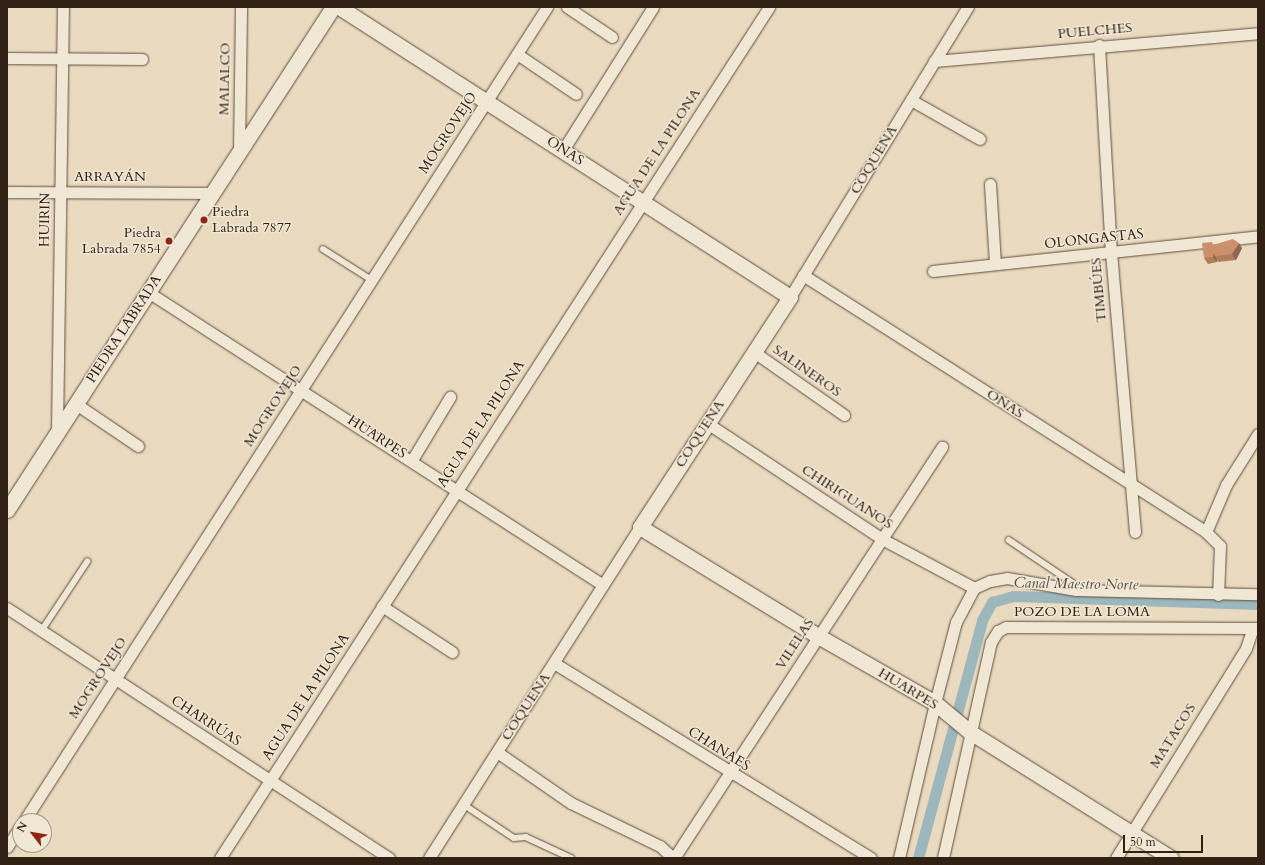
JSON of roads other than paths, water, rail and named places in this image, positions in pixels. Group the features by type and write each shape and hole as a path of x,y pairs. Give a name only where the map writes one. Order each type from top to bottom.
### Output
{"main road":[{"name":"PIEDRA LABRADA","path":"7,510 333,7"},
{"name":"ONAS","path":"339,7 564,150 790,297"},
{"name":"COQUENA","path":"640,527 790,297"},
{"name":"HUARPES","path":"640,527 818,636 934,703 970,732 1171,858"}],"street":[{"name":"HUIRIN","path":"57,433 63,7"},
{"name":"MALALCO","path":"239,152 241,7"},
{"name":"MOGROVEJO","path":"29,813 547,7"},
{"path":"567,7 612,36"},
{"path":"564,150 653,7"},
{"name":"AGUA DE LA PILONA","path":"220,858 769,7"},
{"name":"COQUENA","path":"790,297 968,7"},
{"name":"PUELCHES","path":"934,61 1099,45 1258,33"},
{"name":"TIMBÚES","path":"1099,45 1110,252 1135,532"},
{"path":"517,54 576,94"},
{"path":"7,58 142,59"},
{"path":"911,100 980,139"},
{"path":"990,184 995,264"},
{"name":"ARRAYÁN","path":"7,192 213,193"},
{"name":"OLONGASTAS","path":"933,271 1258,236"},
{"name":"ONAS","path":"804,275 1206,532 1220,546 1218,595"},
{"name":"HUARPES","path":"148,292 458,489 603,585"},
{"name":"SALINEROS","path":"754,352 844,414"},
{"path":"412,460 450,397"},
{"path":"76,404 138,446"},
{"name":"CHIRIGUANOS","path":"707,423 882,539 974,588"},
{"path":"1206,532 1226,485 1258,434"},
{"name":"VILELAS","path":"673,858 942,447"},
{"name":"COQUENA","path":"429,858 640,527"},
{"name":"POZO DE LA LOMA","path":"974,588 990,581 1007,578 1076,590 1218,595 1258,594"},
{"path":"899,858 934,703 956,622 974,588"},
{"path":"382,606 452,652"},
{"name":"CHARRÚAS","path":"7,608 389,858"},
{"name":"POZO DE LA LOMA","path":"943,858 991,642 998,631 1006,627 1256,628"},
{"name":"MATACOS","path":"1116,858 1246,648 1256,628"},
{"name":"CHANAES","path":"554,664 729,773 871,858"},
{"path":"497,752 571,803 660,846 673,858"}],"lane":[{"path":"323,249 372,280"},
{"path":"1009,540 1073,583 1076,590"},
{"path":"42,630 86,562"},
{"path":"463,804 514,838 526,837 571,858"}],"waterway":[{"name":"Canal Maestro Norte","path":"918,858 982,620 992,602 1013,596 1258,604"}],"place":[{"name":"Piedra Labrada 7877","path":"204,220"},
{"name":"Piedra Labrada 7854","path":"169,241"}]}
